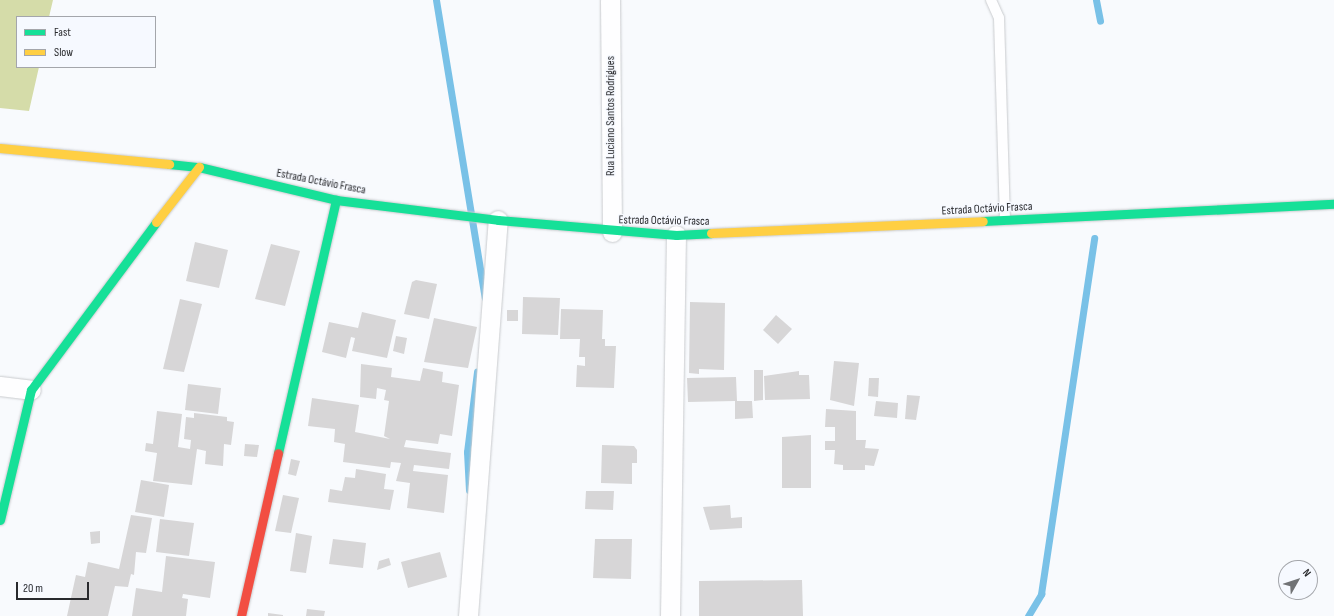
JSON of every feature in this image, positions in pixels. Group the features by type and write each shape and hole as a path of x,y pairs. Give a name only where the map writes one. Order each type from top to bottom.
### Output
{"street":[{"name":"Rua Luciano Santos Rodrigues","path":"610,0 612,232"},
{"name":"Estrada Octávio Frasca","path":"0,148 199,168 336,200 498,220 612,232 676,236 1334,204"},
{"path":"0,520 21,444 31,390 88,309 199,168"},
{"path":"241,616 336,200"},
{"path":"468,616 498,220"},
{"path":"670,616 676,236"},
{"path":"0,386 31,390"}],"lane":[{"path":"991,0 999,18 1005,220"}],"green space":[{"path":"0,0 53,0 49,16 16,16 16,68 39,68 29,111 0,108"}],"building":[{"path":"195,242 228,250 219,288 186,281"},
{"path":"271,244 300,251 285,306 255,299"},
{"path":"416,280 437,284 429,319 404,314 412,282"},
{"path":"523,297 560,298 558,335 522,334"},
{"path":"180,299 202,304 184,372 163,369"},
{"path":"690,302 725,303 724,370 699,369 699,374 689,373"},
{"path":"561,309 603,310 602,339 605,339 605,346 616,346 614,388 576,387 577,365 585,366 585,357 579,357 580,339 560,339"},
{"path":"507,310 518,310 518,321 507,321"},
{"path":"362,312 396,320 387,358 352,351 355,338 351,337 346,358 322,352 329,322 358,328"},
{"path":"776,315 792,329 778,344 763,330"},
{"path":"434,318 477,327 468,368 424,362"},
{"path":"396,336 407,338 404,354 393,351"},
{"path":"834,361 859,363 854,406 830,400"},
{"path":"361,364 392,368 391,377 420,381 423,368 443,372 442,382 459,385 452,436 440,434 438,444 406,440 404,447 451,453 449,469 414,465 413,471 448,475 444,513 407,508 410,483 396,481 401,463 391,462 390,468 343,462 345,444 334,442 335,429 308,426 312,398 359,405 355,432 390,439 384,436 389,401 384,400 386,390 377,388 376,399 360,397"},
{"path":"754,370 763,370 763,400 754,401"},
{"path":"799,371 799,375 809,375 810,399 765,400 764,376"},
{"path":"736,377 737,401 752,401 753,418 735,419 735,401 688,402 687,378"},
{"path":"869,378 879,378 878,397 868,396"},
{"path":"188,384 221,388 218,414 185,410"},
{"path":"907,395 920,396 916,420 905,419"},
{"path":"876,401 898,403 897,418 874,416"},
{"path":"826,409 856,411 856,440 866,440 865,448 879,449 874,466 865,465 865,470 843,470 843,465 834,464 835,450 825,450 825,441 835,441 835,427 825,427"},
{"path":"157,411 182,414 178,447 190,449 191,440 184,439 186,417 194,418 194,413 227,417 227,421 234,422 231,445 224,444 223,466 205,464 206,451 197,449 192,485 153,481 157,453 145,451 146,443 153,444"},
{"path":"811,435 811,488 782,488 782,437"},
{"path":"245,444 259,445 257,457 244,456"},
{"path":"602,445 634,446 637,450 637,463 632,463 632,484 601,483"},
{"path":"291,459 300,461 296,476 288,474"},
{"path":"356,469 386,474 384,489 394,490 390,510 328,502 330,489 342,491 345,477 355,478"},
{"path":"141,480 169,485 164,517 135,512"},
{"path":"586,491 614,491 613,510 585,509"},
{"path":"283,495 299,498 291,533 275,531"},
{"path":"730,505 731,518 742,517 742,528 710,530 703,507"},
{"path":"131,515 152,518 146,553 136,552 134,575 131,574 128,587 115,586 108,616 67,616 76,575 85,577 88,562 119,569"},
{"path":"160,519 194,523 189,556 156,552"},
{"path":"100,531 100,543 91,544 90,532"},
{"path":"296,533 312,536 306,573 290,571"},
{"path":"333,539 366,543 363,568 329,564"},
{"path":"595,539 632,539 631,579 593,578"},
{"path":"440,552 447,577 408,588 401,562"},
{"path":"166,556 215,562 210,598 183,594 182,598 188,599 186,616 132,616 136,588 162,592"},
{"path":"389,558 391,565 377,570 379,561"},
{"path":"802,580 803,616 699,616 699,581"},
{"path":"307,609 325,611 324,616 306,616"},
{"path":"268,613 283,615 283,616 268,616"}],"waterway":[{"path":"436,0 485,298"},
{"path":"1096,0 1100,21"},
{"path":"1028,616 1041,594 1094,238"},
{"path":"469,490 467,452 477,372"}],"traffic: fast":[{"path":"169,164 199,167 336,200 498,220 676,235 711,233"},
{"path":"278,453 336,200"},
{"path":"983,221 1334,204"},
{"path":"0,520 31,390 156,222"}],"traffic: slow":[{"path":"0,148 169,164"},
{"path":"156,222 199,167"},
{"path":"711,233 983,221"}],"traffic: jam":[{"path":"241,616 278,453"}]}
